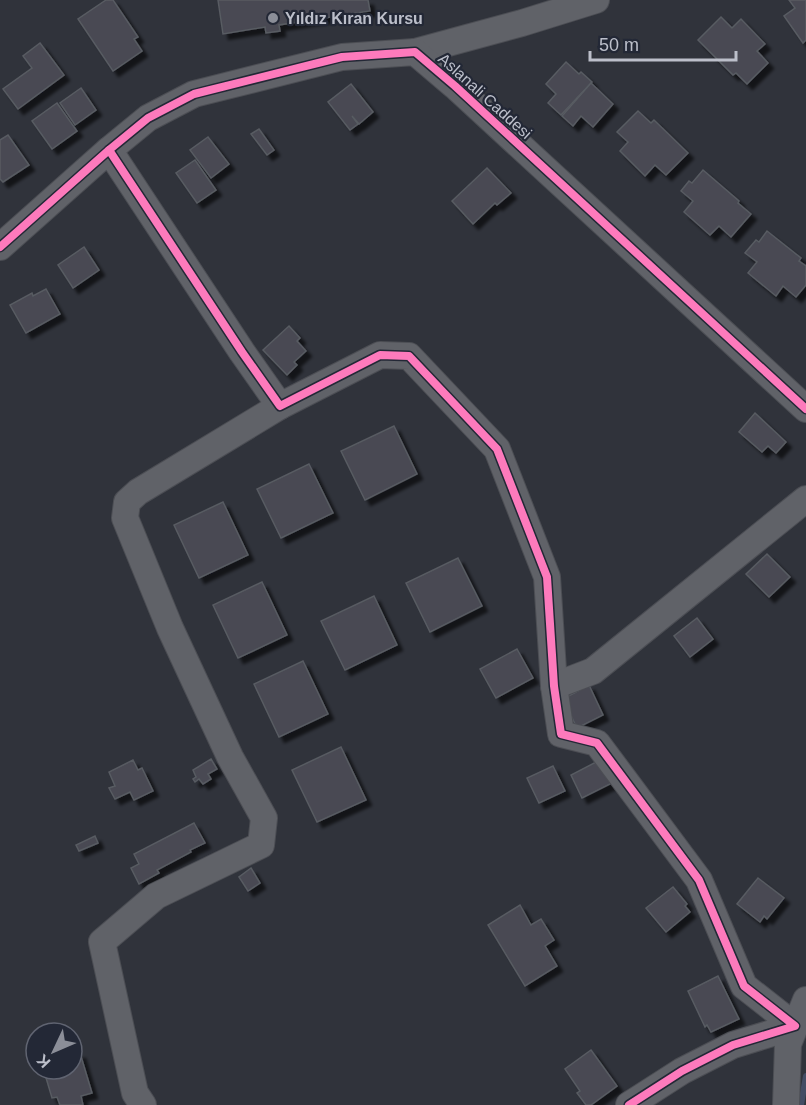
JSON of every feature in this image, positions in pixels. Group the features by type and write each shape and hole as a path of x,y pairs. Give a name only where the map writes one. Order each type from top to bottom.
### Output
{"street":[{"path":"415,52 522,23 579,2"},
{"name":"Aslanali Caddesi","path":"0,247 148,118 194,94 342,57 415,52 455,86 806,409"},
{"path":"109,150 280,406"},
{"path":"143,1105 135,1093 102,942 156,896 261,845 264,818 230,757 170,628 125,518 127,502 138,492 280,406 380,355 409,356 497,449 547,577 554,686 561,734 597,743 699,880 744,986 795,1026"},
{"path":"554,686 593,671 806,499"},
{"path":"786,1105 788,1044 806,1000"},
{"path":"629,1105 682,1071 733,1045 795,1026"}],"building":[{"path":"106,0 113,0 138,37 134,39 142,51 113,71 78,19"},
{"name":"Yıldız Kıran Kursu","path":"218,0 368,0 370,11 279,25 280,31 266,33 265,27 223,34"},
{"path":"789,0 806,0 806,40 803,43 784,16 795,8"},
{"path":"721,17 732,28 741,19 765,44 757,51 768,63 747,84 736,73 733,75 698,40"},
{"path":"40,43 64,75 18,109 3,89 32,68 23,56"},
{"path":"566,62 592,82 561,115 548,103 556,94 546,84"},
{"path":"591,83 613,104 593,127 581,116 573,126 562,116"},
{"path":"351,84 373,112 359,124 352,116 358,124 350,130 328,102"},
{"path":"81,88 96,110 75,125 60,103"},
{"path":"57,103 77,131 52,149 32,121"},
{"path":"638,111 651,123 654,120 688,153 666,175 655,165 645,176 620,151 628,142 617,132"},
{"path":"259,129 274,150 267,155 251,134"},
{"path":"8,135 29,165 3,182 0,179 0,140"},
{"path":"208,137 229,164 211,178 190,150"},
{"path":"195,160 216,190 197,203 176,173"},
{"path":"487,168 511,193 497,205 495,203 473,224 452,201"},
{"path":"703,170 751,214 731,237 719,226 710,235 684,212 693,201 681,191 689,181 692,183"},
{"path":"767,231 801,258 799,261 806,266 806,285 796,297 783,286 776,296 748,273 757,262 745,253 756,240 759,242"},
{"path":"84,247 99,270 73,288 58,265"},
{"path":"46,289 60,314 26,333 10,305 32,293 33,296"},
{"path":"289,326 300,338 297,341 306,351 294,362 297,365 287,375 263,350"},
{"path":"755,413 786,442 776,453 768,446 762,452 739,432"},
{"path":"394,426 417,474 365,500 341,451"},
{"path":"309,464 333,513 281,538 257,489"},
{"path":"223,502 248,555 199,578 174,525"},
{"path":"767,554 790,577 769,597 746,574"},
{"path":"458,558 482,606 430,632 406,583"},
{"path":"262,582 287,635 238,658 213,605"},
{"path":"374,596 397,645 345,670 321,621"},
{"path":"697,618 713,639 690,657 674,636"},
{"path":"517,649 533,678 496,698 480,669"},
{"path":"303,661 328,714 279,737 254,684"},
{"path":"589,685 603,715 577,728 563,699"},
{"path":"341,747 366,800 317,822 292,770"},
{"path":"211,759 217,769 208,774 211,779 203,784 199,779 195,782 193,779 196,777 193,770"},
{"path":"133,760 138,770 142,768 153,791 134,800 130,792 115,799 109,788 115,786 109,772"},
{"path":"600,760 612,783 582,798 571,775"},
{"path":"553,766 565,791 539,803 527,778"},
{"path":"194,823 205,843 157,870 159,873 139,884 131,868 139,864 134,854"},
{"path":"95,836 98,843 79,851 76,845"},
{"path":"251,868 260,883 248,891 239,877"},
{"path":"758,878 784,898 767,919 764,916 760,922 737,904"},
{"path":"673,887 687,904 685,906 690,912 666,932 646,908"},
{"path":"520,905 531,925 541,919 554,940 545,946 557,966 525,986 488,925"},
{"path":"718,976 739,1019 711,1032 707,1025 705,1027 688,991"},
{"path":"591,1050 617,1086 591,1105 586,1105 577,1093 580,1091 565,1069"},
{"path":"84,1066 92,1093 81,1096 83,1105 60,1105 57,1097 52,1098 47,1081 84,1081"}],"waterway":[{"path":"801,1105 806,1076"}],"cycle path":[{"path":"0,247 148,118 194,94 342,57 415,52 455,86 806,409"},
{"path":"109,150 280,406 380,355 409,356 497,449 547,577 554,686 561,734 597,743 699,880 744,986 795,1026 733,1045 682,1071 629,1105"}],"place":[{"name":"Yıldız Kıran Kursu","path":"273,18"}]}
